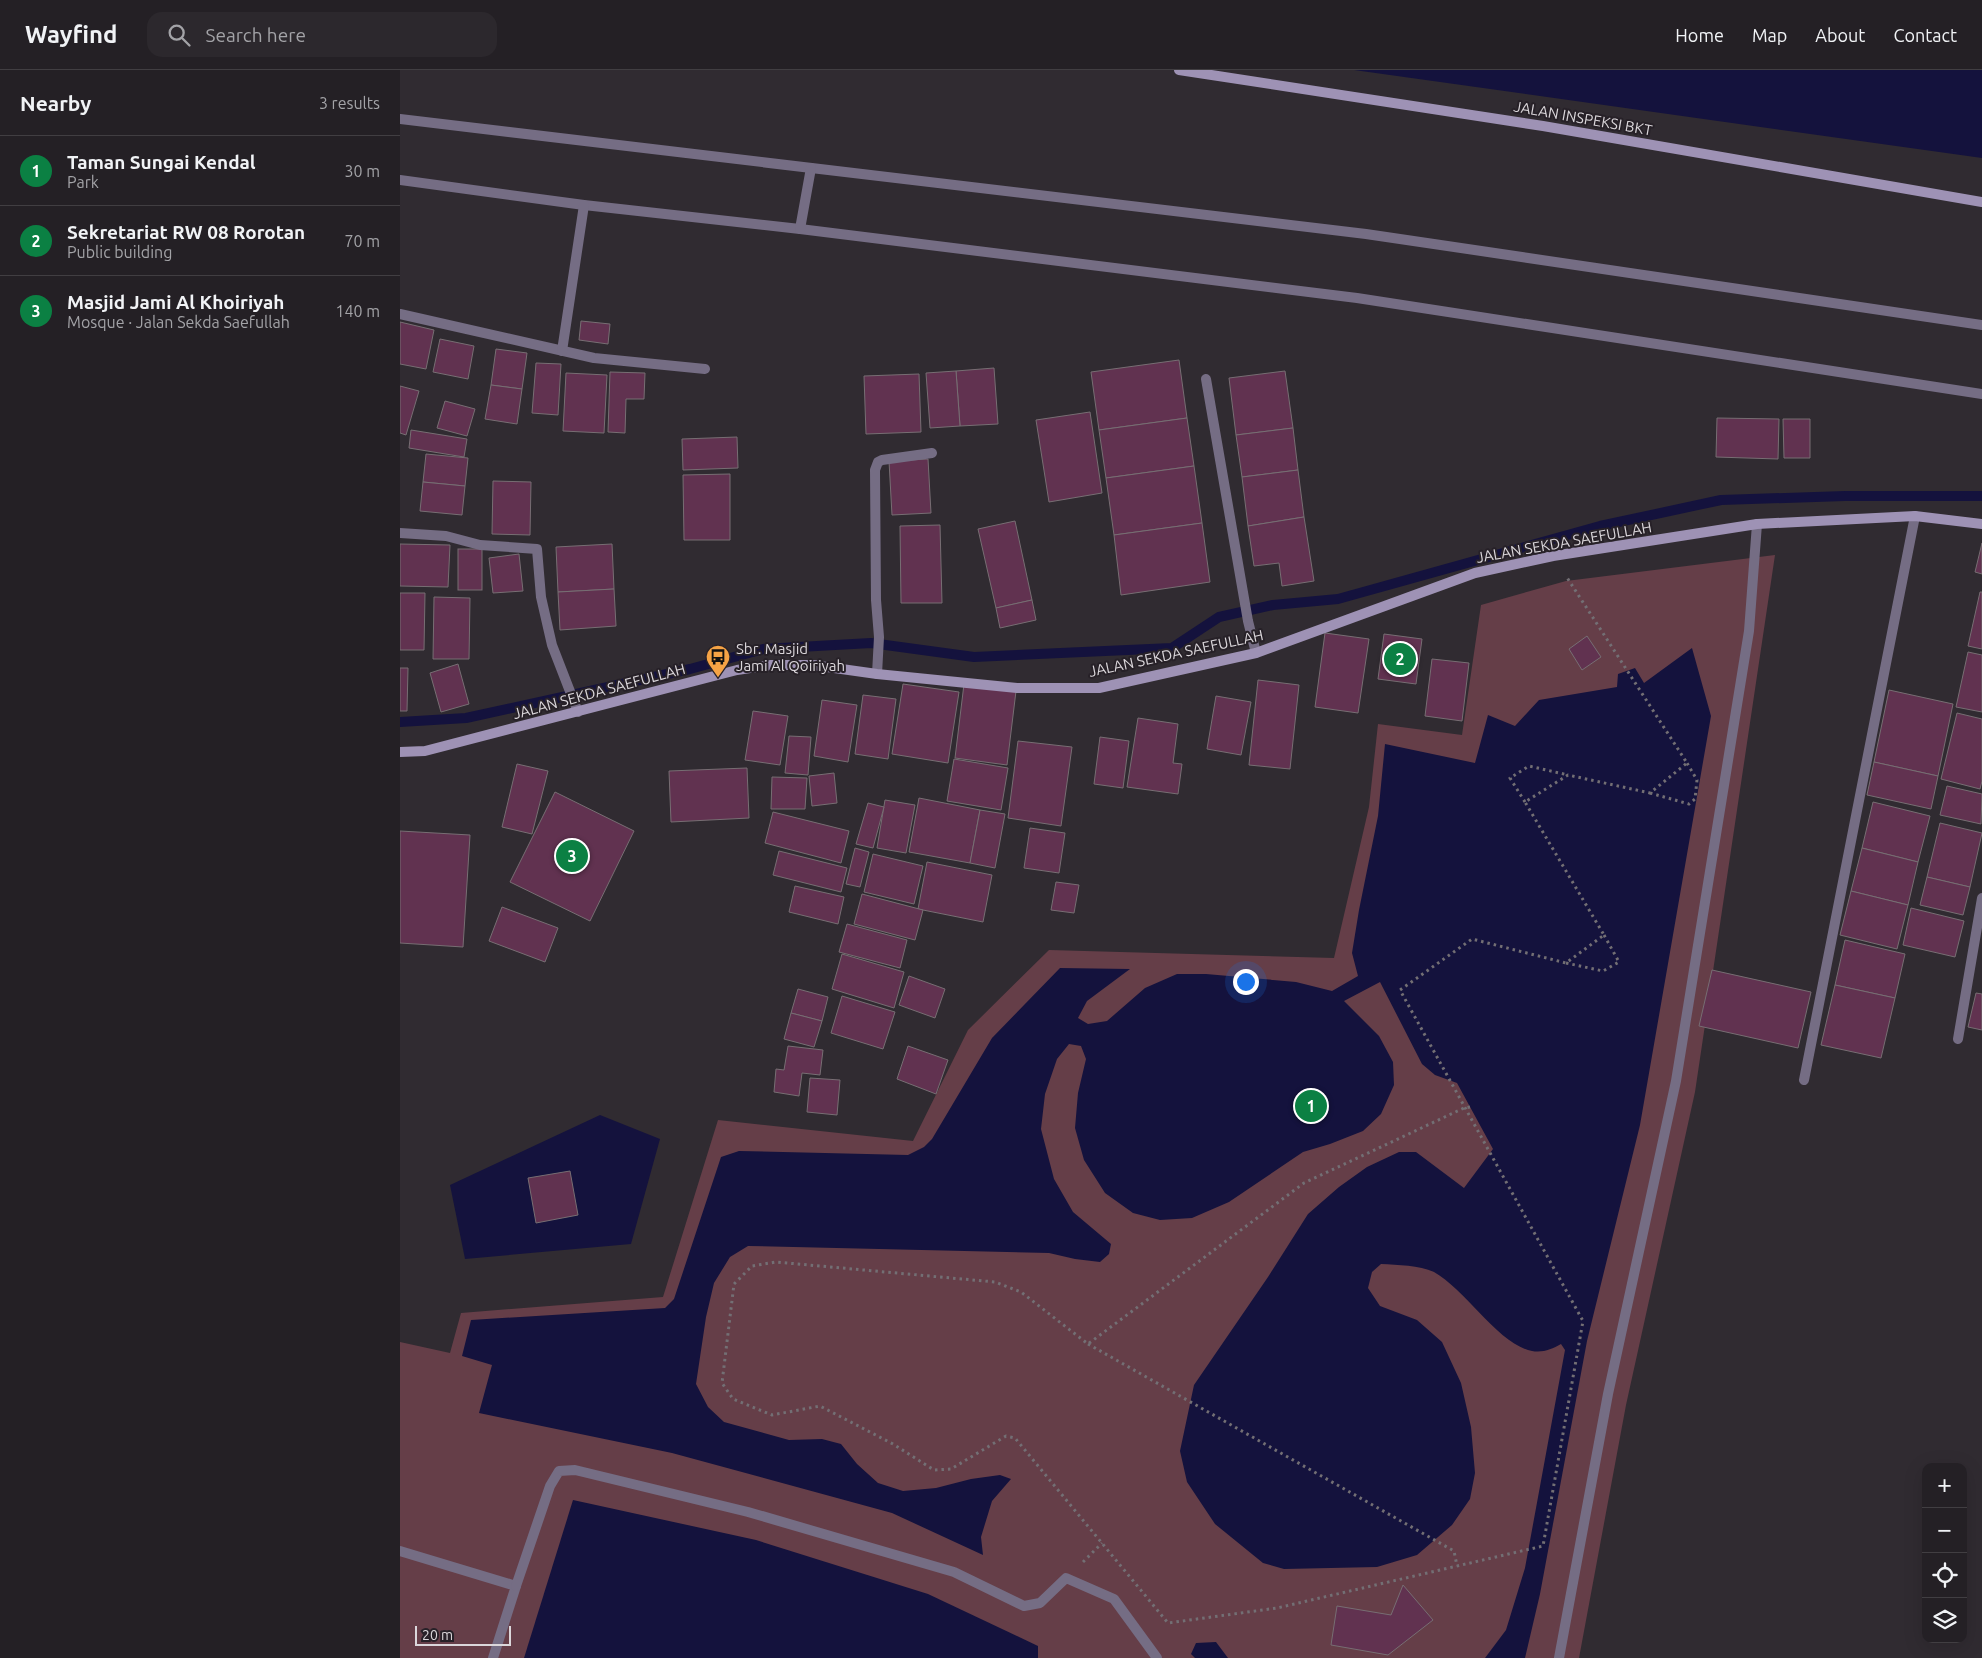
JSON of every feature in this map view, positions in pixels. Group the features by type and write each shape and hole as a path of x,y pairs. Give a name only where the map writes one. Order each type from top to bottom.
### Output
{"street":[{"name":"JALAN INSPEKSI BKT","path":"1179,70 1543,126 1982,202"},
{"path":"400,119 1366,234 1982,325"},
{"path":"800,229 811,168"},
{"path":"400,180 584,205 800,229 1357,298 1982,394"},
{"path":"562,351 584,205"},
{"path":"400,314 594,358 705,369"},
{"path":"1206,379 1242,588 1256,654"},
{"path":"877,674 879,637 876,600 874,470 878,462 882,460 932,453"},
{"path":"1804,1080 1915,516"},
{"name":"JALAN SEKDA SAEFULLAH","path":"400,752 424,752 576,707 737,670 772,665 813,665 877,674 1017,688 1099,688 1256,654 1475,573 1553,556 1757,524 1915,516 1982,524"},
{"path":"1559,1658 1608,1394 1676,1080 1749,631 1757,524"},
{"path":"400,533 446,536 480,544 537,549 541,597 552,645 570,687 576,707"},
{"path":"1958,1039 1982,898"},
{"path":"493,1658 550,1486 559,1472 575,1470 748,1512 954,1572 1024,1606 1040,1603 1066,1578 1114,1599 1157,1658"},
{"path":"400,1550 516,1586"}],"path":[{"path":"1457,1566 1454,1551 1088,1344 1021,1292 995,1282 776,1262 752,1266 734,1284 722,1383 733,1399 772,1415 820,1406 893,1444 934,1470 951,1469 1006,1436 1015,1438 1168,1623 1277,1608 1417,1576 1542,1546 1583,1321 1400,990 1472,939 1603,971 1619,962 1510,778 1529,766 1650,793 1689,804 1695,800 1697,780 1553,556"},
{"path":"1650,793 1687,763"},
{"path":"1525,802 1568,774"},
{"path":"1566,962 1604,935"},
{"path":"1088,1344 1304,1183 1470,1106"}],"shaded area":[{"path":"1354,70 1982,70 1982,158"},
{"path":"1775,555 1695,1092 1626,1405 1579,1658 400,1658 400,1342 450,1353 461,1313 663,1297 718,1120 913,1141 968,1030 1049,950 1334,958 1369,807 1378,724 1462,735 1481,605 1566,581"},
{"path":"1692,648 1711,716 1640,1125 1587,1341 1540,1594 1525,1658 1485,1658 1506,1630 1525,1568 1565,1350 1561,1344 1544,1351 1532,1351 1520,1347 1507,1339 1458,1291 1434,1272 1422,1268 1381,1264 1372,1272 1368,1288 1380,1306 1417,1320 1442,1342 1461,1383 1471,1427 1475,1473 1470,1499 1452,1525 1417,1555 1377,1567 1284,1569 1263,1563 1215,1524 1187,1482 1180,1451 1194,1385 1268,1277 1308,1214 1339,1187 1367,1167 1399,1152 1416,1152 1464,1188 1493,1149 1457,1083 1435,1075 1422,1064 1380,982 1344,1001 1379,1036 1393,1062 1394,1085 1381,1114 1363,1131 1303,1152 1229,1202 1192,1218 1160,1220 1133,1213 1105,1193 1084,1160 1075,1128 1078,1093 1086,1059 1081,1046 1069,1044 1057,1059 1045,1094 1041,1129 1054,1179 1073,1212 1111,1244 1109,1254 1100,1262 1049,1253 748,1246 730,1257 714,1283 706,1317 696,1384 708,1407 724,1422 789,1440 822,1439 841,1444 857,1464 878,1483 903,1491 936,1488 971,1479 1000,1475 1011,1479 992,1501 981,1537 983,1555 892,1513 672,1453 479,1413 492,1365 462,1356 471,1320 665,1308 674,1299 721,1157 739,1151 908,1155 924,1147 932,1139 992,1038 1060,968 1130,969 1087,1001 1078,1018 1088,1024 1107,1021 1145,988 1177,974 1206,974 1296,982 1332,991 1358,976 1352,953 1378,816 1385,744 1475,763 1488,715 1515,726 1539,700 1617,687 1618,674 1635,668 1644,683"},
{"path":"600,1115 660,1139 631,1244 465,1259 450,1185"},
{"path":"573,1500 756,1540 928,1594 1038,1646 1038,1658 524,1658"},
{"path":"1216,1642 1228,1658 1195,1658 1191,1654 1196,1643"}],"building":[{"path":"581,321 610,324 608,344 579,340"},
{"path":"400,322 434,330 426,369 400,364"},
{"path":"440,339 474,346 468,379 433,372"},
{"path":"496,349 527,353 522,389 491,385"},
{"path":"1179,360 1187,418 1099,430 1091,372"},
{"path":"536,363 561,364 558,415 532,413"},
{"path":"994,368 998,424 960,426 956,371"},
{"path":"956,371 960,426 930,428 926,373"},
{"path":"1285,371 1293,428 1236,435 1229,378"},
{"path":"610,372 645,373 644,399 626,399 625,433 608,432"},
{"path":"566,373 607,375 604,433 563,431"},
{"path":"919,374 921,432 866,434 864,376"},
{"path":"491,385 522,389 517,424 485,419"},
{"path":"400,386 419,391 406,435 400,433"},
{"path":"445,401 475,409 467,436 437,428"},
{"path":"1090,412 1102,493 1049,502 1036,420"},
{"path":"1187,418 1194,466 1106,478 1099,430"},
{"path":"1717,418 1779,419 1778,459 1716,457"},
{"path":"1783,419 1810,419 1810,458 1784,458"},
{"path":"1293,428 1298,470 1242,477 1236,435"},
{"path":"411,430 467,439 464,457 409,448"},
{"path":"737,437 738,468 683,470 682,439"},
{"path":"426,454 468,458 465,486 423,482"},
{"path":"928,459 931,513 892,515 889,461"},
{"path":"1194,466 1202,523 1114,535 1106,478"},
{"path":"1298,470 1304,517 1248,526 1242,477"},
{"path":"730,474 730,540 684,540 683,475"},
{"path":"493,481 531,482 530,535 492,534"},
{"path":"423,482 465,486 462,515 420,511"},
{"path":"1304,517 1314,581 1282,586 1279,563 1254,566 1248,526"},
{"path":"1015,521 1032,600 996,608 978,529"},
{"path":"1202,523 1210,582 1121,595 1114,535"},
{"path":"940,525 942,603 901,603 900,526"},
{"path":"1982,543 1982,574 1975,572"},
{"path":"400,544 450,545 448,587 400,586"},
{"path":"612,544 614,589 558,592 556,547"},
{"path":"458,549 482,549 482,590 458,590"},
{"path":"519,554 523,591 493,593 489,558"},
{"path":"614,589 616,626 560,630 558,592"},
{"path":"1980,592 1982,592 1982,649 1968,646"},
{"path":"400,593 425,593 424,650 400,650"},
{"path":"434,597 470,598 469,659 433,659"},
{"path":"1032,600 1036,620 1000,628 996,608"},
{"path":"1325,633 1369,639 1358,713 1315,707"},
{"path":"1384,634 1422,639 1416,684 1378,679"},
{"path":"1587,636 1601,657 1582,670 1569,649"},
{"path":"1968,652 1982,655 1982,712 1956,707"},
{"path":"1432,659 1469,663 1462,721 1425,716"},
{"path":"458,664 469,704 441,712 430,673"},
{"path":"400,668 408,668 407,711 400,711"},
{"path":"1258,680 1299,685 1290,769 1249,765"},
{"path":"903,684 959,692 948,763 892,754"},
{"path":"964,684 1016,691 1007,765 955,758"},
{"path":"1889,690 1953,704 1938,776 1874,762"},
{"path":"863,695 896,699 888,759 855,754"},
{"path":"1216,696 1251,702 1241,755 1207,749"},
{"path":"822,700 857,705 848,762 814,756"},
{"path":"753,711 788,716 780,765 745,760"},
{"path":"1957,713 1982,719 1982,781 1980,789 1941,779"},
{"path":"1138,718 1178,724 1173,763 1182,764 1178,794 1127,787"},
{"path":"789,736 811,737 808,775 785,773"},
{"path":"1100,737 1129,741 1123,788 1094,784"},
{"path":"1018,741 1072,747 1061,826 1008,818"},
{"path":"954,759 1008,768 1001,810 947,801"},
{"path":"1874,762 1938,776 1931,809 1867,795"},
{"path":"517,764 548,771 532,834 502,827"},
{"path":"747,768 749,818 671,822 669,771"},
{"path":"834,773 837,803 812,806 809,776"},
{"path":"772,777 807,778 805,809 771,809"},
{"path":"1947,786 1982,794 1981,824 1940,815"},
{"path":"555,792 634,831 590,921 510,882"},
{"path":"919,798 980,810 970,863 909,852"},
{"path":"885,800 915,805 906,853 877,848"},
{"path":"1873,802 1930,816 1918,862 1862,848"},
{"path":"868,803 884,807 873,848 856,844"},
{"path":"980,810 1005,814 995,868 970,863"},
{"path":"773,812 849,831 841,863 765,843"},
{"path":"1940,823 1982,833 1970,887 1927,877"},
{"path":"1030,828 1065,833 1059,873 1024,868"},
{"path":"400,831 470,835 463,947 400,943"},
{"path":"855,848 869,852 860,887 846,884"},
{"path":"1862,848 1918,862 1908,905 1851,891"},
{"path":"779,851 847,868 841,892 773,875"},
{"path":"873,854 923,866 914,904 864,892"},
{"path":"927,862 992,875 983,922 918,909"},
{"path":"1927,877 1970,887 1963,915 1920,905"},
{"path":"1056,882 1079,885 1074,913 1051,910"},
{"path":"795,886 844,897 838,924 789,912"},
{"path":"1851,891 1908,905 1897,949 1840,935"},
{"path":"862,894 923,910 915,940 854,924"},
{"path":"502,907 558,928 545,962 489,941"},
{"path":"1911,908 1964,921 1955,957 1903,945"},
{"path":"847,924 907,940 900,968 839,952"},
{"path":"1845,940 1905,954 1895,998 1835,985"},
{"path":"842,954 904,972 894,1008 832,989"},
{"path":"1712,970 1811,992 1798,1048 1699,1026"},
{"path":"909,976 945,989 935,1018 899,1005"},
{"path":"1835,985 1895,998 1881,1058 1821,1045"},
{"path":"798,989 828,997 822,1021 791,1013"},
{"path":"1976,993 1982,994 1982,1030 1968,1027"},
{"path":"842,996 895,1012 883,1049 831,1033"},
{"path":"791,1013 822,1021 814,1047 784,1039"},
{"path":"788,1046 823,1050 820,1075 802,1073 799,1096 774,1092 776,1069 784,1070"},
{"path":"908,1046 948,1060 936,1094 897,1079"},
{"path":"810,1078 840,1080 837,1115 807,1112"},
{"path":"570,1171 578,1215 536,1223 528,1178"},
{"path":"1403,1585 1433,1620 1388,1655 1331,1645 1337,1606 1391,1615"}],"waterway":[{"path":"400,722 466,718 690,669 763,649 871,643 974,657 1172,648 1219,617 1273,605 1338,599 1600,526 1721,500 1845,496 1982,496"}],"place":[{"name":"Sekretariat RW 08 Rorotan","path":"1400,659"},
{"name":"Sbr. Masjid Jami Al Qoiriyah","path":"718,678"},
{"name":"Masjid Jami Al Khoiriyah","path":"572,856"},
{"name":"Taman Sungai Kendal","path":"1311,1106"}]}
